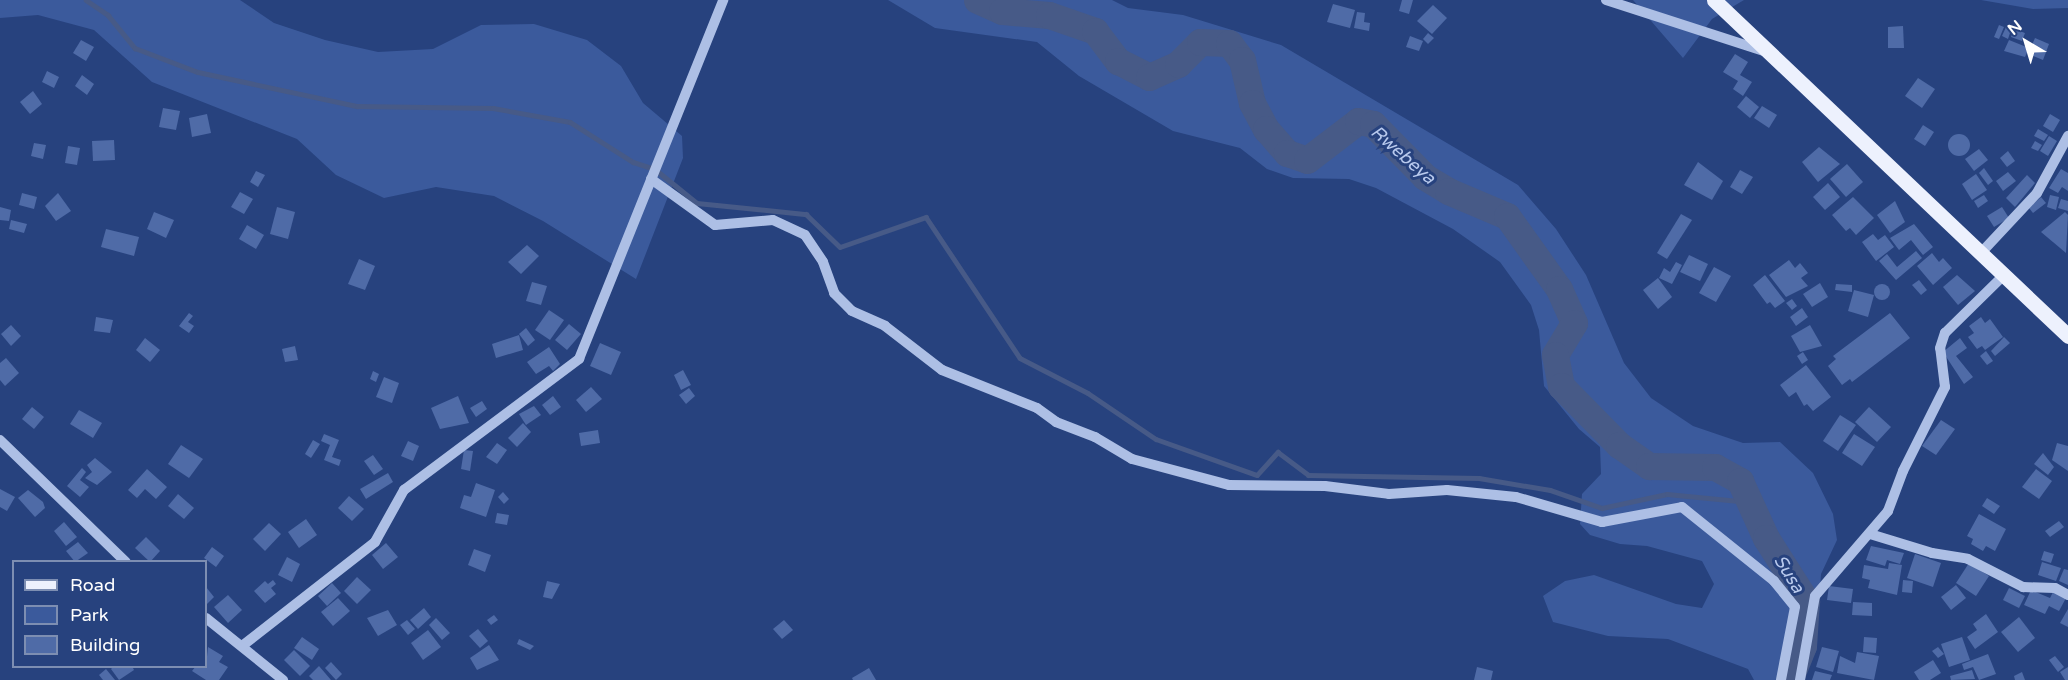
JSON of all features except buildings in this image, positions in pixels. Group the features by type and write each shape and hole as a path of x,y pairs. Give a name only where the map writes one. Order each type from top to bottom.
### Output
{"main road":[{"path":"1714,0 2068,336"}],"street":[{"path":"242,646 375,542 404,490 574,365 723,0"},
{"path":"1606,0 1767,52"},
{"path":"1980,254 2037,193 2068,136"},
{"path":"651,179 715,225 773,220 805,235 823,262 834,293 852,311 885,326 942,370 1036,408 1056,422 1095,437 1142,462 1229,485 1325,486 1389,494 1447,490 1516,497 1602,522 1682,507 1774,581 1795,607 1781,680"},
{"path":"1800,680 1815,596 1888,512 1903,471 1945,387 1940,348 1945,333 2003,276"},
{"path":"0,440 125,560"},
{"path":"1870,534 1932,553 1968,559 2022,587 2055,588 2068,595"},
{"path":"207,619 283,680"}],"green space":[{"path":"0,0 240,0 274,23 325,40 378,52 433,49 481,25 534,24 587,40 621,66 643,103 682,136 683,158 636,279 543,221 494,196 436,187 384,198 336,175 297,139 152,82 94,30 38,15 0,18"},
{"path":"888,0 1112,0 1128,8 1183,15 1281,45 1518,185 1556,229 1586,275 1624,363 1651,398 1693,426 1743,443 1780,442 1813,473 1833,514 1837,540 1821,574 1819,606 1804,680 1754,680 1748,669 1668,639 1608,636 1553,622 1543,596 1565,581 1594,575 1676,604 1702,608 1714,584 1702,561 1647,546 1620,544 1590,535 1580,524 1582,494 1601,474 1600,447 1579,429 1544,386 1539,330 1531,305 1500,262 1453,229 1376,188 1349,179 1293,178 1267,169 1240,148 1173,131 1079,76 1037,42 935,28"},
{"path":"1633,0 1744,0 1712,19 1683,58"},
{"path":"1981,0 2068,0 2068,8 2033,9"}],"waterway":[{"path":"86,0 108,15 135,48 198,72 357,106 493,108 570,122 633,162 655,169 697,203 806,214 840,247 926,217 1020,358 1088,393 1156,439 1257,475 1278,452 1308,475 1479,478 1550,490 1602,508 1667,494 1749,502"},
{"name":"Rwebeya","path":"977,0 1002,11 1049,15 1095,31 1118,61 1149,77 1178,64 1200,42 1229,43 1242,60 1252,103 1266,129 1287,153 1307,160 1358,121 1373,124 1425,177 1448,191 1507,216 1559,289 1574,323 1555,355 1561,386 1619,445 1649,466 1715,467 1740,481 1766,538 1806,601 1803,646 1789,680"}],"water label":[{"name":"Susa","path":"1789,574"}]}
